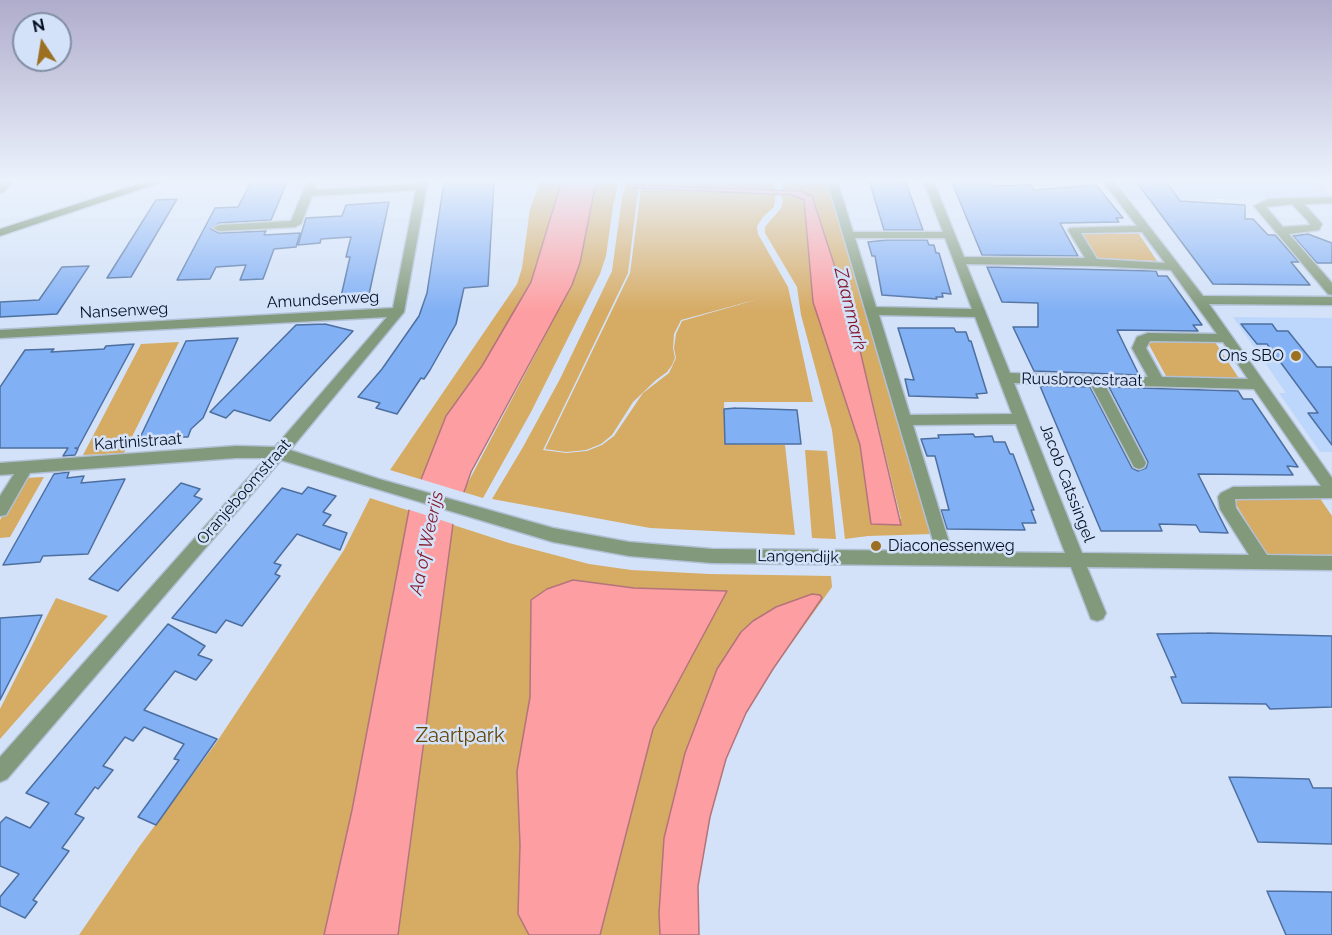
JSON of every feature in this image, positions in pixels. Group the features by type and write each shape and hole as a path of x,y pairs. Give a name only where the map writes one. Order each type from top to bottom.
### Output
{"street":[{"path":"0,232 26,224"},
{"path":"219,228 295,224"},
{"name":"Oranjeboomstraat","path":"3,766 278,454 398,312 415,224"},
{"path":"844,224 946,559"},
{"name":"Jacob Catssingel","path":"946,224 1097,613"},
{"path":"1140,224 1200,300 1332,491"},
{"path":"1275,224 1332,291"},
{"path":"1281,231 1315,228 1316,224"},
{"path":"1093,262 1074,230 1145,230"},
{"path":"848,236 951,235"},
{"path":"960,260 1093,262 1174,267"},
{"path":"1200,300 1332,301"},
{"path":"871,311 981,313"},
{"name":"Amundsenweg","path":"250,321 398,312"},
{"name":"Nansenweg","path":"0,334 250,321"},
{"name":"Ruusbroecstraat","path":"1157,381 1139,348 1142,340 1148,337 1226,338"},
{"name":"Ruusbroecstraat","path":"1007,378 1259,384"},
{"path":"1095,379 1139,462"},
{"name":"Jacob Catssingel","path":"904,420 1023,419"},
{"name":"Kartinistraat","path":"0,469 236,452 278,454"},
{"name":"Langendijk","path":"278,454 302,459 379,485 553,535 670,554 1332,563"},
{"path":"0,510 25,468"},
{"path":"1262,562 1228,509 1226,497 1233,493 1332,491"}],"shaded area":[{"name":"Ons SBO","path":"1233,317 1332,318 1332,452 1320,452 1279,393 1286,393"}],"green space":[{"path":"528,224 549,224 531,282 482,366 446,416 423,480 390,470 517,284 522,268"},
{"path":"588,224 611,224 606,256 600,274 531,412 483,498 463,492 572,285 580,263"},
{"path":"618,224 634,224 628,273 543,450 566,453 587,451 602,445 614,436 643,393 669,373 676,358 674,348 676,334 682,321 762,298 681,320 674,334 673,348 675,358 672,365 633,402 612,435 601,444 586,450 566,452 545,449 630,273 636,224 759,224 758,234 788,287 813,402 724,402 725,444 785,445 795,535 650,528 492,499 560,379 612,271"},
{"path":"768,224 807,224 813,302 860,445 871,524 901,519 855,329 821,224 839,224 932,534 845,539 832,430 801,315 797,287 765,233"},
{"path":"1080,234 1139,234 1157,261 1096,258"},
{"path":"1147,341 1215,342 1240,380 1166,376"},
{"path":"179,342 124,453 83,455 141,344"},
{"path":"805,450 827,451 836,539 812,538"},
{"path":"44,477 10,537 0,538 0,520 25,478"},
{"path":"1229,493 1317,494 1332,516 1332,555 1267,555"},
{"name":"Zaartpark","path":"370,498 509,543 589,564 631,570 709,574 831,576 832,587 773,669 746,713 726,759 710,817 698,886 699,935 79,935 139,847 216,743 344,550"},
{"path":"56,598 108,616 0,739 0,709"}],"water":[{"name":"Aa of Weerijs","path":"549,224 588,224 580,263 572,285 471,472 453,524 398,935 324,935 352,810 409,510 446,416 482,366 531,282"},
{"path":"806,224 821,224 855,329 901,525 871,524 860,445 813,302"},
{"path":"573,580 634,588 727,591 653,729 600,935 529,935 518,914 520,845 517,771 530,697 531,600 547,589"},
{"path":"812,594 820,595 822,598 746,713 726,759 710,817 698,886 699,935 660,935 659,913 664,838 685,753 717,669 741,632 753,621 776,607"}],"pier":[{"path":"420,479 466,493 456,525 407,509"}],"building":[{"path":"141,224 162,224 131,277 107,278"},
{"path":"207,224 218,224 211,229 219,233 266,231 264,235 300,233 296,247 274,249 263,279 240,280 246,265 216,267 210,279 177,280"},
{"path":"304,224 384,224 368,299 340,301 350,257 346,257 351,237 321,239 320,243 298,245"},
{"path":"438,224 492,224 488,286 464,288 456,324 430,370 424,379 421,378 397,414 376,408 380,403 358,397 382,369 419,316 427,293"},
{"path":"882,224 921,224 923,230 884,230"},
{"path":"969,224 1060,224 1078,256 982,255"},
{"path":"1168,224 1257,224 1268,235 1275,235 1299,262 1291,262 1310,285 1213,284"},
{"path":"1308,234 1332,243 1332,263 1317,263 1293,236"},
{"path":"927,240 929,245 934,245 936,253 939,253 951,294 942,293 943,297 936,297 937,299 882,295 875,256 872,256 868,242"},
{"path":"89,266 57,314 0,317 0,302 39,300 62,267"},
{"path":"987,267 1156,271 1158,276 1167,276 1202,325 1193,325 1198,331 1117,330 1139,375 1034,371 1013,327 1038,327 1038,303 1002,302"},
{"path":"325,324 353,331 270,421 234,410 226,418 210,412 296,325"},
{"path":"1241,324 1272,324 1277,331 1288,331 1317,367 1332,367 1332,445 1308,413 1318,413 1267,344 1257,344"},
{"path":"898,328 954,328 956,332 966,332 987,393 976,394 978,398 909,396 905,379 914,380"},
{"path":"238,338 203,418 191,429 188,437 171,437 169,442 137,444 186,341"},
{"path":"134,344 78,448 75,448 78,449 75,455 63,456 68,448 0,448 0,387 25,350 54,349 51,352 104,349 106,346"},
{"path":"1040,386 1090,387 1132,468 1138,471 1146,468 1148,462 1109,387 1238,391 1243,399 1252,399 1298,467 1287,466 1293,475 1198,474 1228,533 1200,532 1196,525 1159,524 1162,531 1101,531"},
{"path":"724,409 797,410 801,444 725,444"},
{"path":"973,434 975,437 992,436 994,442 1005,442 1010,454 1013,454 1034,510 1031,510 1036,523 1022,523 1025,530 947,529 941,510 949,510 935,456 927,456 921,439 939,438 938,435"},
{"path":"69,472 67,478 84,476 81,483 125,479 88,554 43,556 40,562 3,565 54,474"},
{"path":"181,483 200,489 194,496 202,499 118,591 89,579"},
{"path":"308,487 336,496 323,512 331,515 323,525 347,533 340,550 297,534 274,563 281,565 275,574 280,576 242,626 226,620 216,633 172,618 282,488 302,494"},
{"path":"42,615 29,643 0,700 0,618"},
{"path":"168,624 205,646 198,655 212,660 196,680 175,671 144,710 217,739 156,825 138,817 179,760 174,759 184,744 144,727 133,741 125,737 103,766 113,770 98,789 95,787 75,814 84,818 62,848 69,851 33,900 37,902 25,918 0,906 0,897 19,874 0,866 0,823 6,817 30,828 49,803 26,793"},
{"path":"1157,634 1332,636 1332,707 1270,709 1266,704 1182,703 1171,677 1176,677"},
{"path":"1229,777 1309,779 1313,788 1332,788 1332,844 1258,842"},
{"path":"1267,891 1332,892 1332,935 1286,935"}],"place":[{"name":"Ons SBO","path":"1296,356"},
{"name":"Diaconessenweg","path":"876,546"}],"water label":[{"name":"Zaanmark","path":"850,309"}]}
